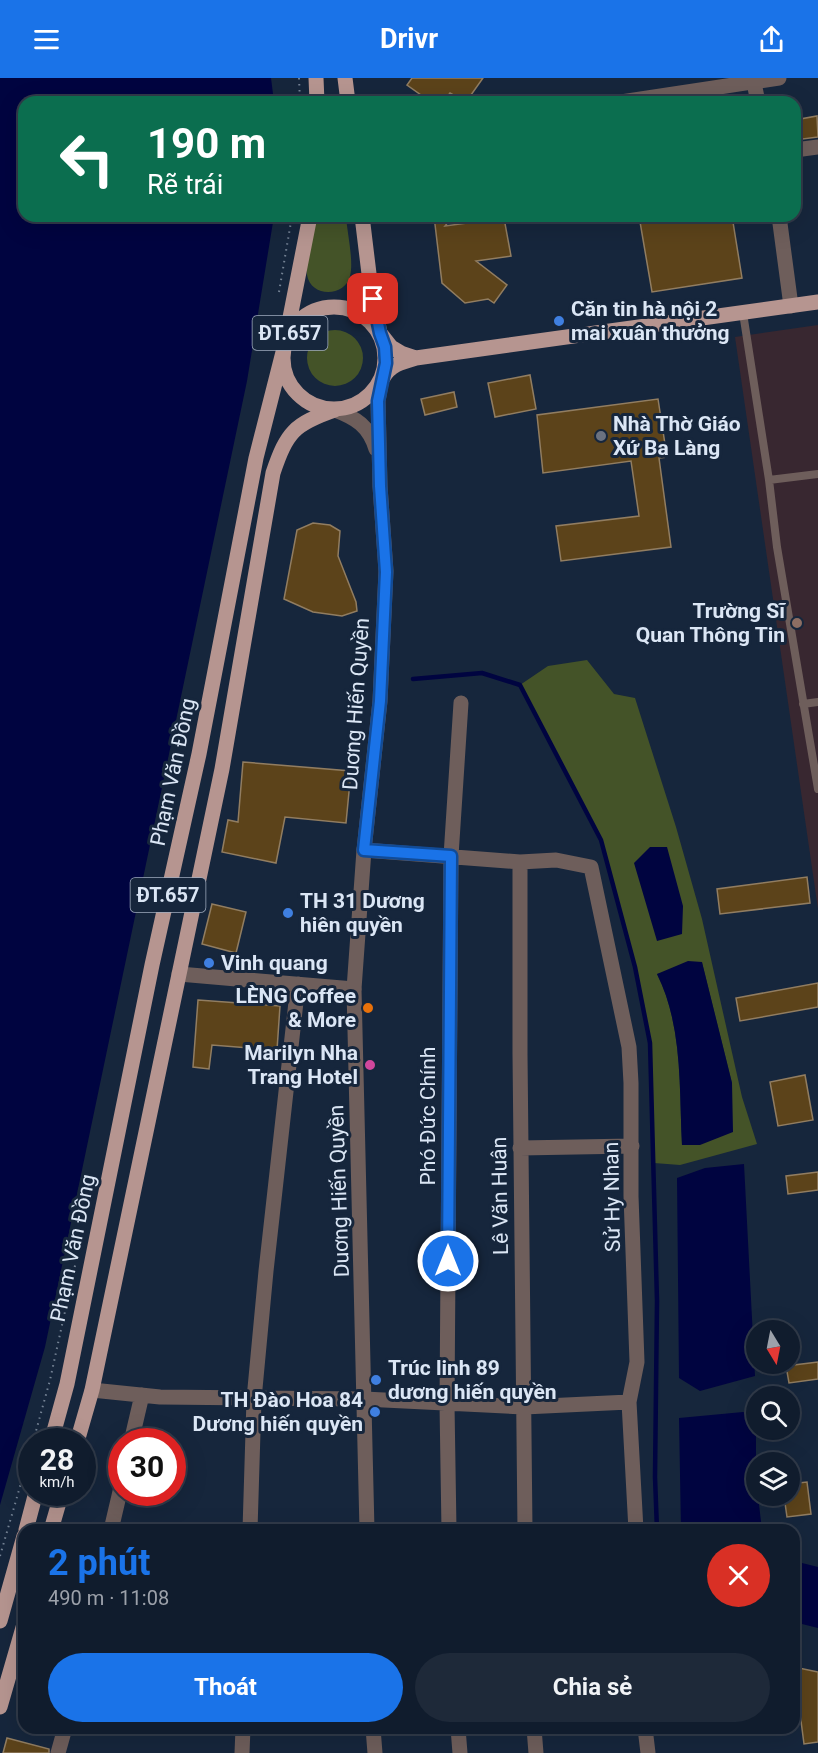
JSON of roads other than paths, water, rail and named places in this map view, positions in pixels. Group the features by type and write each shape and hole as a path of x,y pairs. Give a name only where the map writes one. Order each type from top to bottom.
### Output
{"main road":[{"path":"316,78 317,96"},
{"path":"345,78 347,96"},
{"name":"Phạm Văn Đồng","path":"55,1428 67,1384 152,965 199,754 256,458 284,348 309,222"},
{"path":"363,222 370,282 385,347 386,363 383,378"},
{"path":"383,378 386,372 397,363 416,358 818,302"},
{"name":"ĐT.657","path":"335,410 312,405 305,401 294,391 286,378 282,363 289,333 299,321 312,312 326,307 342,307 357,312 370,321 380,333"},
{"path":"380,333 391,347 416,358"},
{"name":"ĐT.657","path":"81,1428 92,1390 222,770 273,473 280,452 292,431 311,418 349,408 363,401 375,391 383,378"},
{"path":"67,1384 92,1390"},
{"path":"28,1524 32,1506"},
{"path":"53,1524 58,1506"},
{"path":"0,1621 18,1557"},
{"path":"0,1707 18,1645"}],"street":[{"path":"657,96 778,78"},
{"path":"754,80 757,96"},
{"path":"801,149 818,147"},
{"path":"779,222 791,306"},
{"name":"Duơng Hiến Quyền","path":"367,1524 354,989 364,850 380,701 386,572 378,401 383,378"},
{"name":"Duơng Hiến Quyền","path":"335,410 353,417 364,425 372,436 379,457"},
{"name":"Phó Đức Chính","path":"449,1524 447,1404 451,856 461,703"},
{"path":"364,850 520,862"},
{"name":"Sử Hy Nhan","path":"520,862 556,860 591,867 629,1047 637,1362 630,1402 636,1524"},
{"name":"Lê Văn Huân","path":"520,862 520,1148 525,1524"},
{"path":"179,974 354,989"},
{"path":"250,1524 254,1399 298,984"},
{"path":"520,1148 632,1146"},
{"path":"92,1390 142,1395 254,1399 364,1399 524,1407 630,1402"},
{"path":"134,1428 142,1395"},
{"path":"112,1524 117,1506"},
{"path":"57,1753 63,1734"},
{"path":"242,1753 243,1734"},
{"path":"374,1734 375,1753"},
{"path":"458,1734 460,1753"},
{"path":"534,1734 536,1753"},
{"path":"646,1734 648,1753"}],"lane":[{"path":"743,313 770,480 777,547 818,784"},
{"path":"770,480 818,474"},
{"path":"803,704 818,702"}],"waterway":[{"path":"413,679 482,673 520,685 601,840 635,967 650,1043 657,1301 655,1477 657,1524"}],"place":[{"name":"Căn tin hà nội 2 mai xuân thưởng","path":"559,321"},
{"name":"Nhà Thờ Giáo Xứ Ba Làng","path":"601,436"},
{"name":"Trường Sĩ Quan Thông Tin","path":"797,623"},
{"name":"TH 31 Dương hiên quyền","path":"288,913"},
{"name":"Vinh quang","path":"209,963"},
{"name":"LÈNG Coffee & More","path":"368,1008"},
{"name":"Marilyn Nha Trang Hotel","path":"370,1065"},
{"name":"Trúc linh 89 dương hiến quyền","path":"376,1380"},
{"name":"TH Đào Hoa 84 Dương hiến quyền","path":"375,1412"}]}
